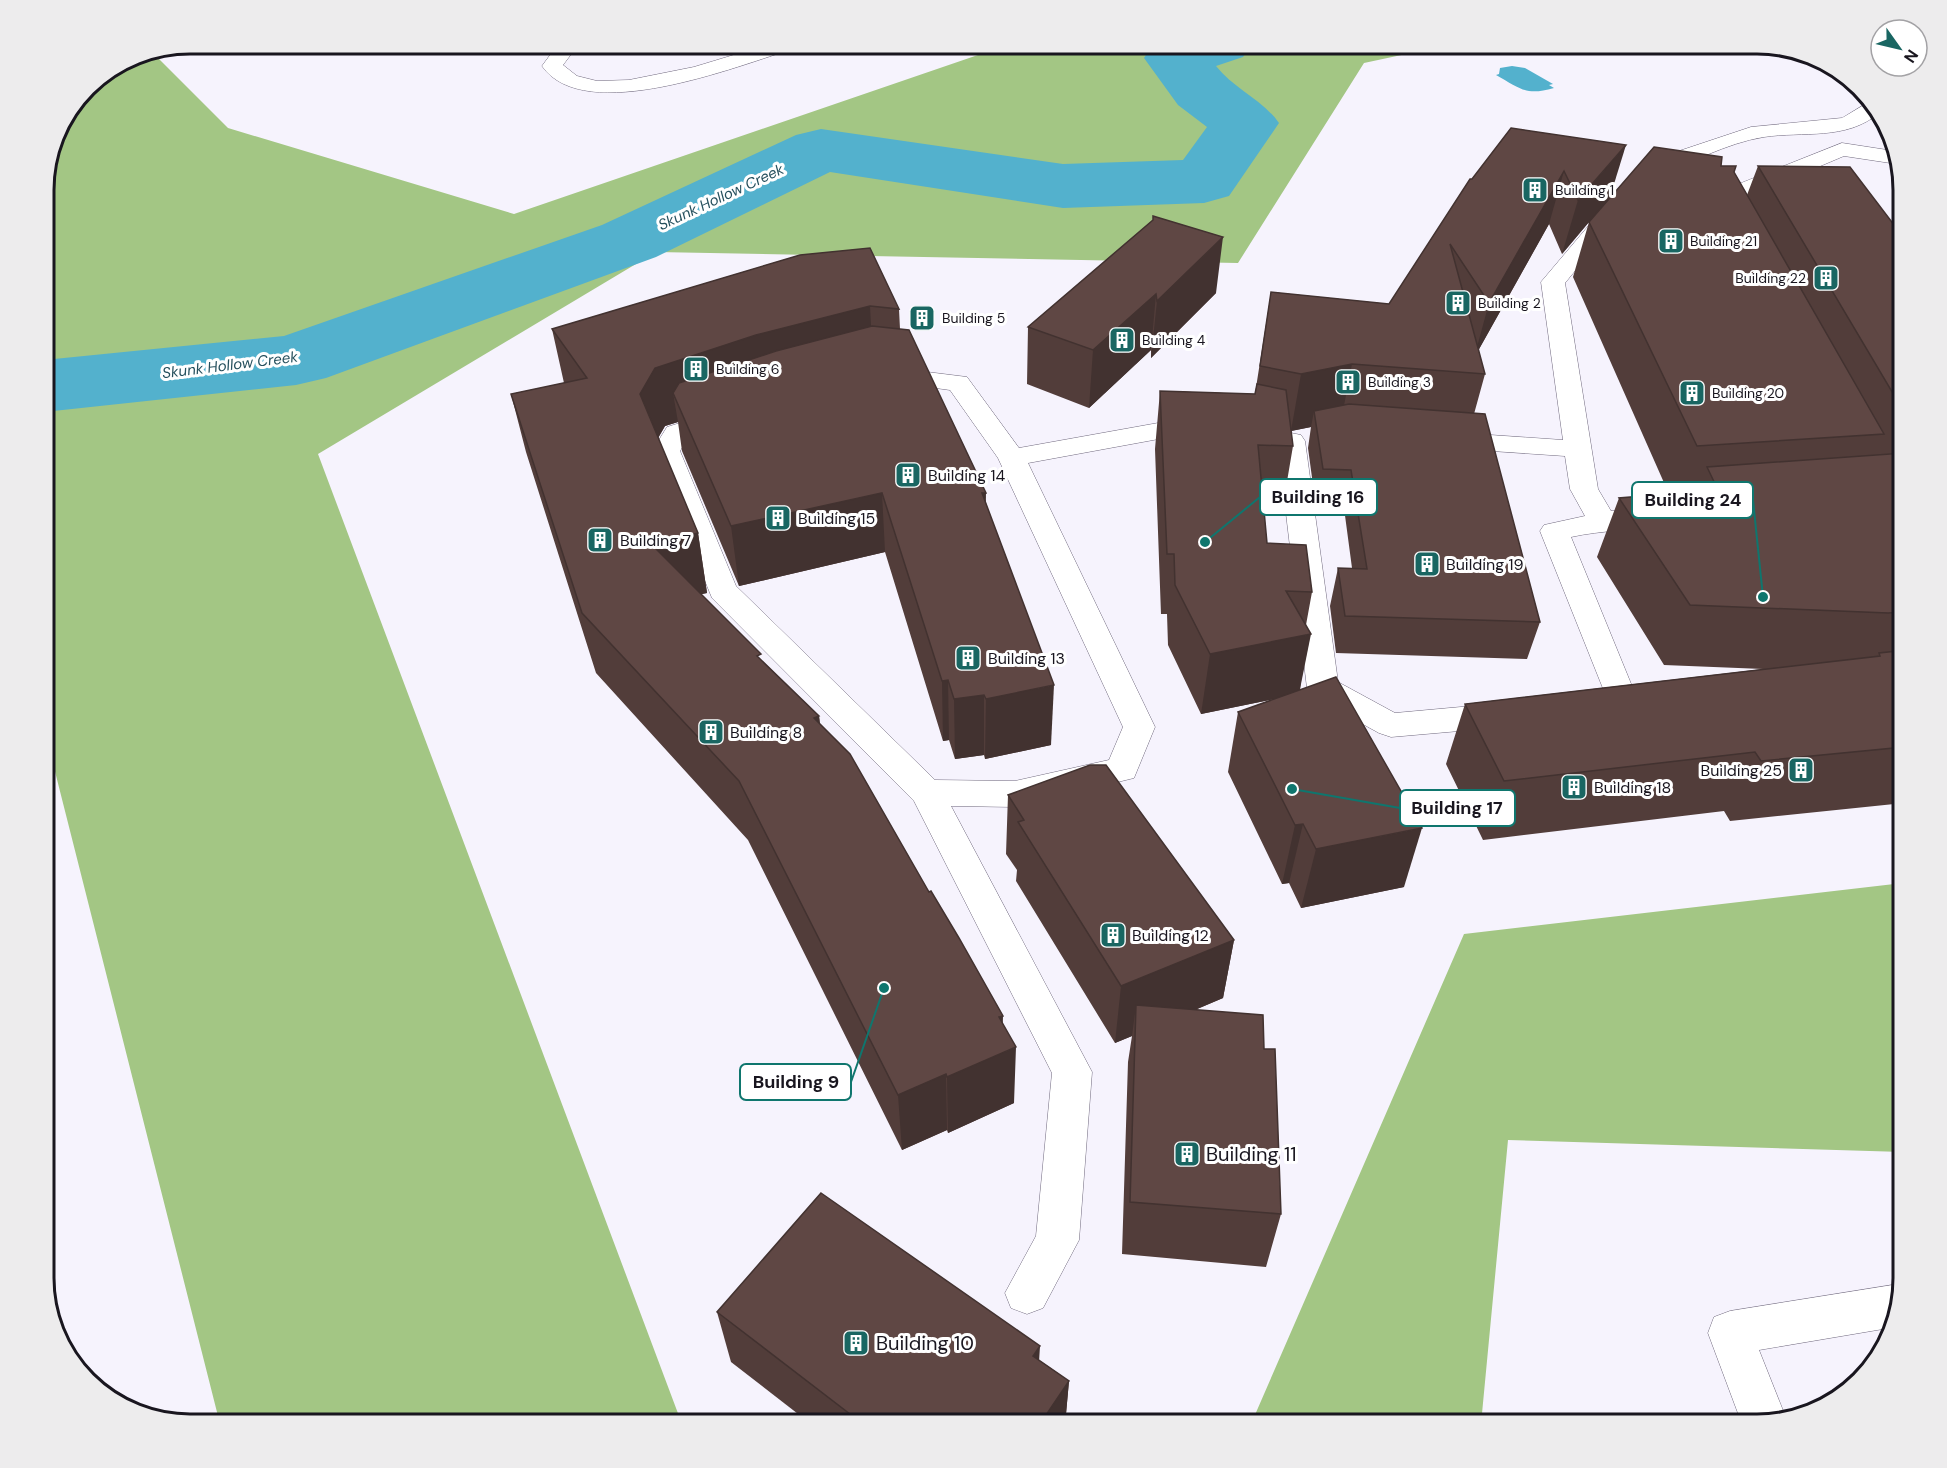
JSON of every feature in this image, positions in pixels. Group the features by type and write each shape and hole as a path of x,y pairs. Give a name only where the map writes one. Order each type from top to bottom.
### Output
{"street":[{"path":"554,54 552,66 559,76 574,84 599,88 658,82 754,54"},
{"path":"1647,189 1638,173 1708,148 1753,133 1845,125 1863,119 1869,113"},
{"path":"1708,148 1775,178"},
{"path":"1602,521 1584,489 1553,282 1647,189 1744,190 1842,149 1889,157"},
{"path":"863,376 874,373 958,383 1012,458 1139,728 1122,769 1015,795 927,793"},
{"path":"751,408 677,433 666,451 723,591 927,793 1072,1072 1057,1240 1027,1293"},
{"path":"1012,458 1186,426 1301,439 1323,688 1391,725 1530,712"},
{"path":"1425,438 1578,449"},
{"path":"1682,699 1612,705 1554,531 1602,521 1686,515"},
{"path":"1761,1414 1730,1333 1890,1307"}],"green space":[{"path":"981,54 1406,54 1364,63 1238,263 656,252 318,454 678,1414 217,1414 54,768 54,181 59,155 64,138 77,114 100,88 122,72 158,58 228,128 514,214"},
{"path":"1893,884 1893,1152 1508,1140 1482,1414 1255,1414 1464,934"}],"water":[{"path":"1512,66 1525,68 1553,84 1549,85 1554,88 1537,91 1524,90 1496,75 1499,74 1500,68"}],"building":[{"path":"1511,128 1626,145 1578,200 1564,171 1489,303 1450,244 1485,374 1352,364 1301,374 1260,366 1271,292 1389,304 1470,179"},
{"path":"1654,147 1722,157 1721,166 1736,166 1734,172 1884,434 1697,446 1589,222"},
{"path":"1758,166 1850,167 1893,224 1893,393"},
{"path":"1153,216 1223,237 1157,301 1156,294 1093,350 1028,327 1153,220"},
{"path":"870,248 899,309 870,306 756,335 655,368 640,394 698,533 651,544 761,654 757,656 819,716 814,718 850,754 929,892 931,891 959,938 1003,1016 999,1017 1016,1047 898,1095 739,781 582,613 511,394 587,378 552,329 800,255"},
{"path":"872,326 909,330 986,493 982,493 1054,685 986,699 984,695 954,699 948,680 942,681 882,493 731,526 673,393 679,383 776,351"},
{"path":"1257,384 1286,390 1293,446 1258,445 1267,543 1306,545 1312,592 1286,591 1311,634 1210,654 1175,585 1174,554 1167,554 1160,391 1255,394"},
{"path":"1349,404 1485,414 1540,622 1345,616 1338,568 1367,569 1351,470 1323,469 1314,411"},
{"path":"1893,454 1893,613 1690,605 1619,498 1718,490 1707,467"},
{"path":"1893,651 1893,748 1761,761 1755,752 1504,781 1465,704 1880,656 1879,653"},
{"path":"1336,677 1422,828 1316,849 1303,824 1295,825 1238,712"},
{"path":"1090,765 1106,765 1234,940 1121,986 1018,822 1024,820 1008,795"},
{"name":"Building 11","path":"1136,1005 1263,1015 1264,1049 1275,1049 1281,1214 1130,1202"},
{"path":"821,1193 1040,1346 1033,1356 1069,1381 1047,1414 850,1414 717,1312"}],"waterway":[{"name":"Skunk Hollow Creek","path":"54,385 296,360 629,241 821,150 1063,186 1204,181 1245,123 1201,91 1176,58 1189,54"}],"place":[{"name":"Building 1","path":"1535,190"},
{"name":"Building 21","path":"1671,241"},
{"name":"Building 22","path":"1826,278"},
{"name":"Building 2","path":"1458,303"},
{"name":"Building 5","path":"922,318"},
{"name":"Building 4","path":"1122,340"},
{"name":"Building 6","path":"696,369"},
{"name":"Building 3","path":"1348,382"},
{"name":"Building 20","path":"1692,393"},
{"name":"Building 14","path":"908,475"},
{"name":"Building 15","path":"778,518"},
{"name":"Building 7","path":"600,540"},
{"name":"Building 16","path":"1205,542"},
{"name":"Building 19","path":"1427,564"},
{"name":"Building 24","path":"1763,597"},
{"name":"Building 13","path":"968,658"},
{"name":"Building 8","path":"711,732"},
{"name":"Building 25","path":"1801,770"},
{"name":"Building 18","path":"1574,787"},
{"name":"Building 17","path":"1292,789"},
{"name":"Building 12","path":"1113,935"},
{"name":"Building 9","path":"884,988"},
{"name":"Building 11","path":"1187,1154"},
{"name":"Building 10","path":"856,1343"}]}
